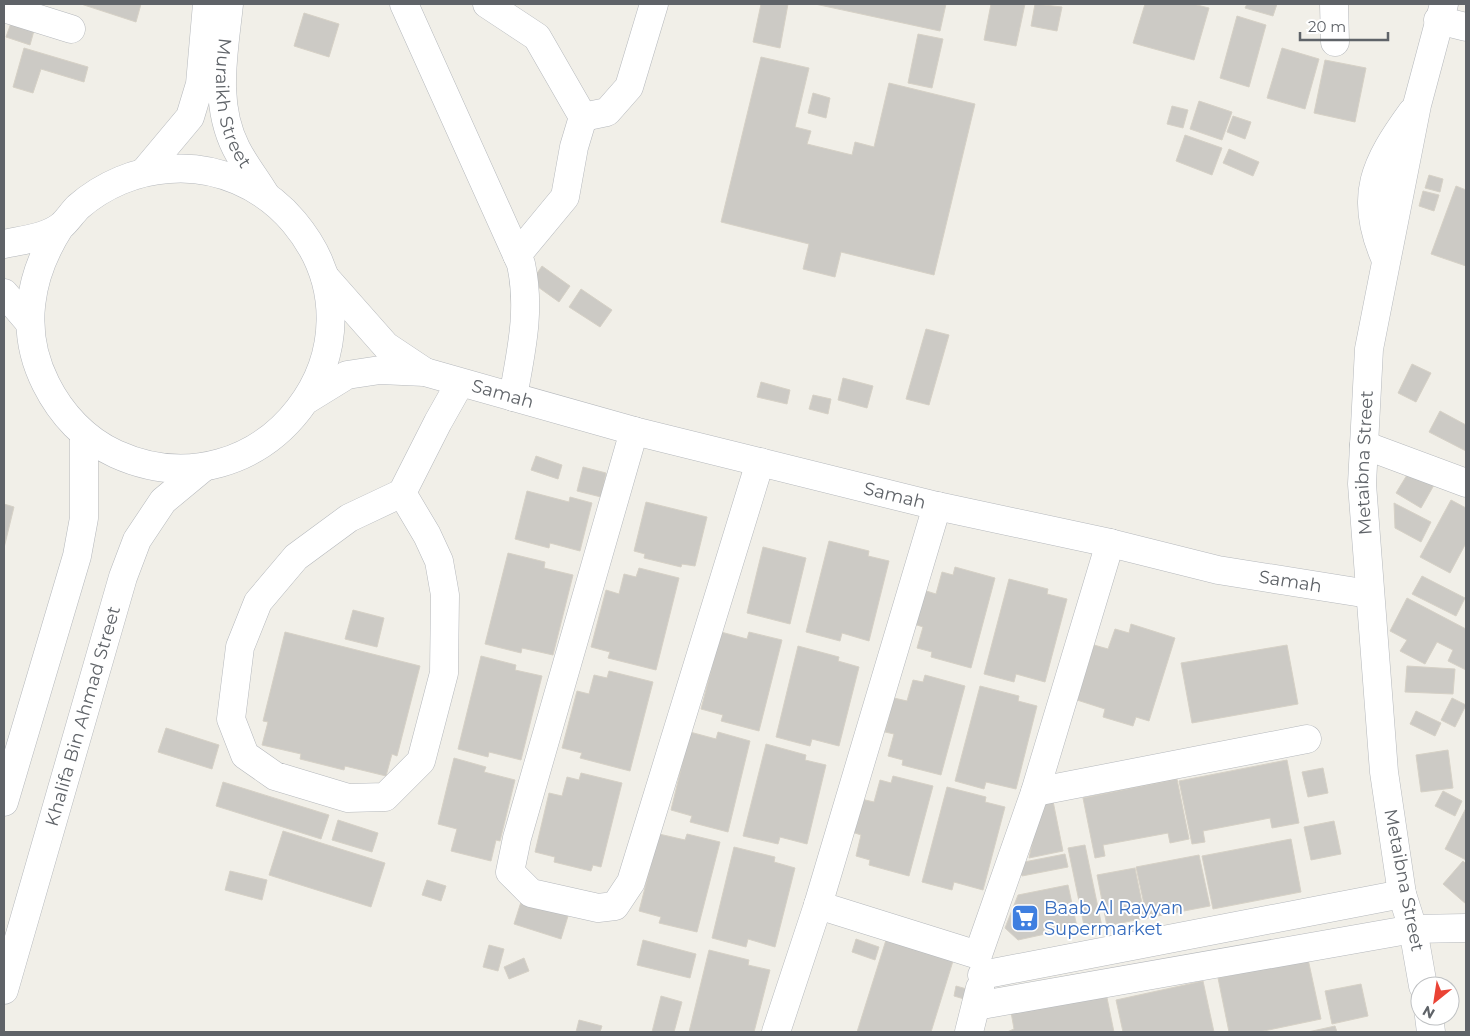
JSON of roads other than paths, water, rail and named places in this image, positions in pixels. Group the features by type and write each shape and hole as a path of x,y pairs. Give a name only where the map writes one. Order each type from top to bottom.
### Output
{"street":[{"name":"Muraikh Street","path":"144,172 190,116 200,84 208,4"},
{"name":"Muraikh Street","path":"229,4 220,87 225,118 236,148 266,195"},
{"path":"404,4 517,255 526,285 526,319 513,397"},
{"path":"487,4 537,37 583,117 574,147 565,196 517,255"},
{"path":"583,117 607,112 629,87 654,4"},
{"path":"1334,4 1335,42"},
{"path":"4,8 71,29"},
{"path":"1441,12 1466,27"},
{"name":"Metaibna Street","path":"1421,976 1413,929 1402,894 1384,772 1362,484 1369,349 1417,105 1441,12"},
{"path":"169,168 194,169 220,174 244,182 266,195 286,212 302,231 316,253 325,277 330,302 331,327 327,353 319,377 308,399 280,431 252,451 229,461 204,467 178,469 144,464 105,448 84,434 66,416 51,395 40,372 32,348 29,322 36,272 46,248 60,227 77,208 97,193 120,180 144,172 169,168"},
{"path":"4,244 35,238 60,227"},
{"name":"Samah","path":"325,277 386,346 426,372 460,383 634,431 937,506 1110,543 1218,570 1370,594"},
{"path":"4,293 29,322"},
{"name":"Samah","path":"308,399 347,376 380,370 426,372"},
{"path":"402,492 427,535 439,562 445,595 444,673 421,761 385,797 348,798 275,776 245,754 231,720 240,647 258,602 296,557 349,518 402,492 460,383"},
{"path":"634,431 517,838 510,872 531,892 598,908 615,906 631,882 760,462"},
{"path":"4,802 77,556 84,518 84,434"},
{"path":"1364,445 1466,483"},
{"name":"Khalifa Bin Ahmad Street","path":"4,990 120,586 137,540 163,501 204,467"},
{"path":"776,1032 818,905 937,506"},
{"path":"969,1032 976,1006 980,965 1035,792 1110,543"},
{"path":"1035,792 1307,739"},
{"path":"818,905 980,965 1402,894"},
{"path":"976,1006 1413,929 1466,928"}],"place":[{"name":"Baab Al Rayyan Supermarket","path":"1025,918"}]}
